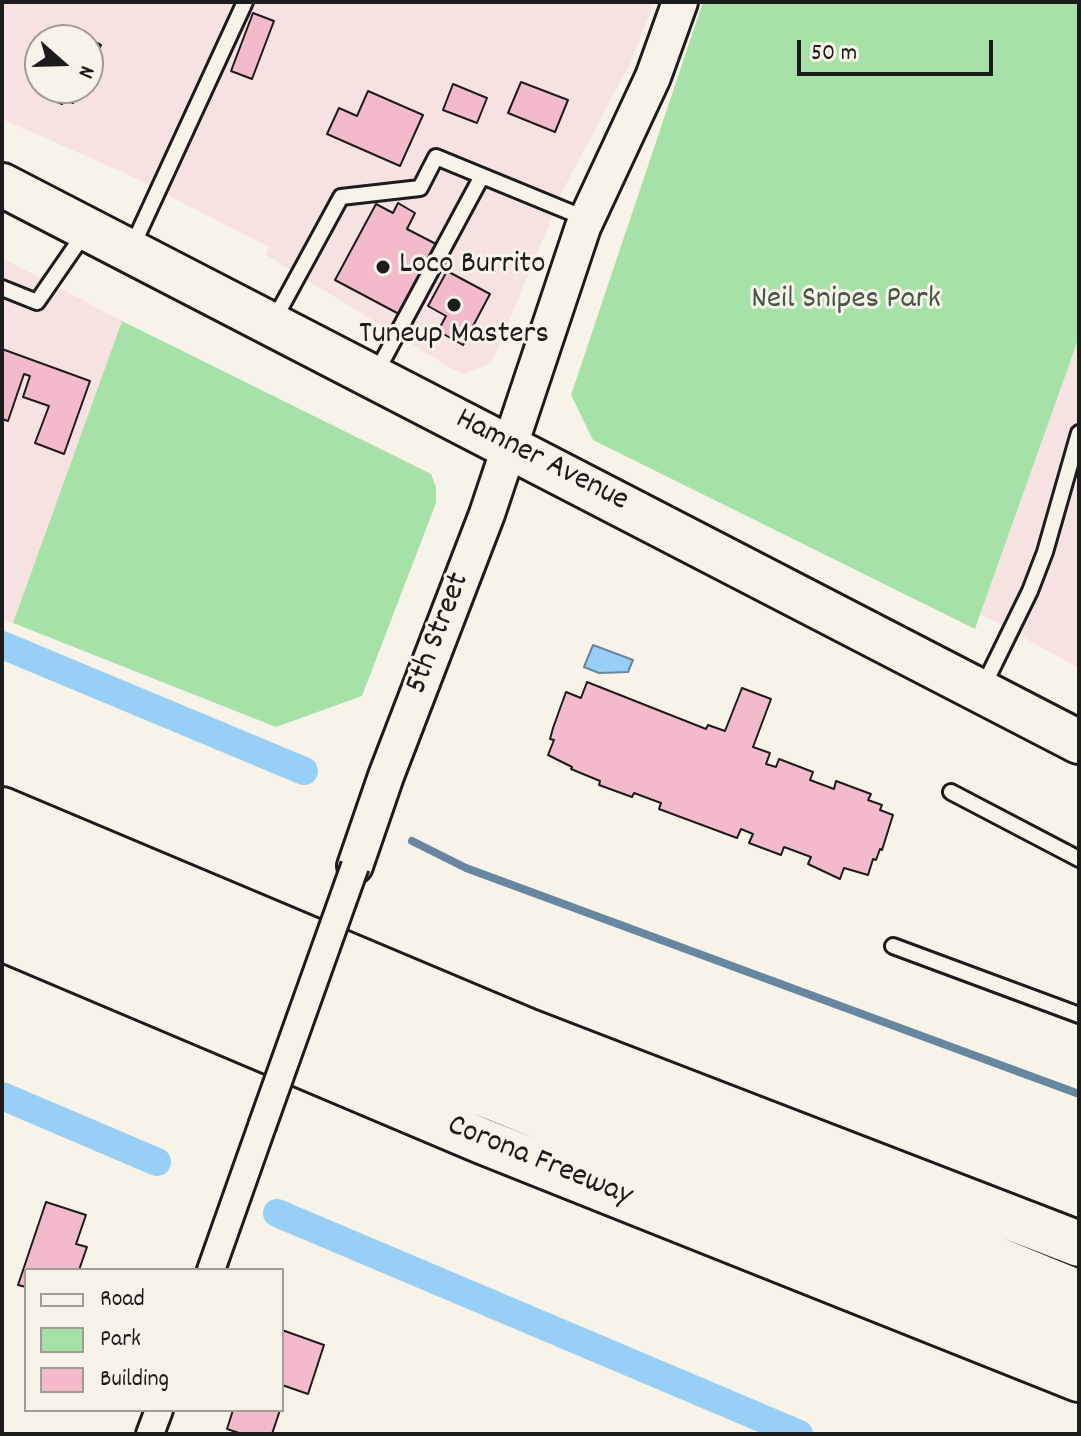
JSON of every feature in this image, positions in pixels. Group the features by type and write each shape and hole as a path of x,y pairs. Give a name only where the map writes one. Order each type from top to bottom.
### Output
{"highway":[{"path":"2,810 527,1031 1079,1244"},
{"path":"2,849 458,1040 1079,1293"},
{"path":"2,893 432,1073 1079,1335"},
{"name":"Corona Freeway","path":"2,938 482,1141 1079,1379"}],"main road":[{"name":"Hamner Avenue","path":"2,185 1079,742"}],"street":[{"name":"5th Street","path":"212,1268 386,776 487,514 587,219 653,77 680,2"},
{"path":"150,1434 158,1412"}],"lane":[{"path":"130,251 245,2"},
{"path":"272,324 341,197 420,188 436,157 587,219"},
{"path":"374,376 482,176"},
{"path":"2,288 37,302 87,229"},
{"path":"981,691 1030,591 1045,552 1079,433"},
{"path":"951,792 1079,859"},
{"path":"893,946 1079,1015"}],"shaded area":[{"path":"2,2 654,2 633,58 564,188 492,362 465,374 266,255 269,247 127,174 2,119"},
{"path":"2,258 122,321 13,623 2,618"},
{"path":"1079,337 1079,668 981,614"}],"green space":[{"name":"Neil Snipes Park","path":"703,2 1079,2 1079,337 975,629 593,440 571,395"},
{"path":"122,321 431,474 436,487 436,503 362,696 276,727 13,623"}],"water":[{"path":"593,645 633,660 628,672 599,673 584,667"}],"building":[{"path":"253,13 274,21 252,79 231,71"},
{"path":"521,82 568,100 555,132 508,113"},
{"path":"453,84 487,98 477,123 443,110"},
{"path":"368,91 423,115 400,166 327,134 339,108 357,116"},
{"path":"398,203 415,213 407,229 436,244 399,314 335,280 376,204 393,213"},
{"path":"447,271 490,294 463,345 438,331 446,316 428,306"},
{"path":"2,349 90,381 64,454 35,443 49,406 23,397 30,376 24,374 8,421 2,419"},
{"path":"587,682 706,729 708,725 725,731 742,688 771,699 753,747 770,753 766,764 776,767 779,759 813,772 810,780 834,789 836,781 871,794 868,800 882,805 880,810 893,815 882,850 876,860 873,859 868,875 844,868 840,879 808,864 811,857 784,847 781,855 749,843 753,834 741,829 737,838 659,809 661,803 599,785 600,781 548,755 554,740 550,739 553,728 566,692 581,698"},
{"path":"46,1202 86,1215 76,1244 87,1247 80,1268 24,1268 24,1286 18,1285"},
{"path":"284,1331 324,1345 308,1394 284,1386"},
{"path":"232,1412 279,1412 272,1434 242,1434 227,1429"}],"waterway":[{"path":"2,645 304,771"},
{"path":"412,841 466,868 1079,1094"},
{"path":"2,1096 157,1162"},
{"path":"277,1213 799,1434"}],"place":[{"name":"Loco Burrito","path":"383,267"},
{"name":"Tuneup Masters","path":"454,305"}]}
